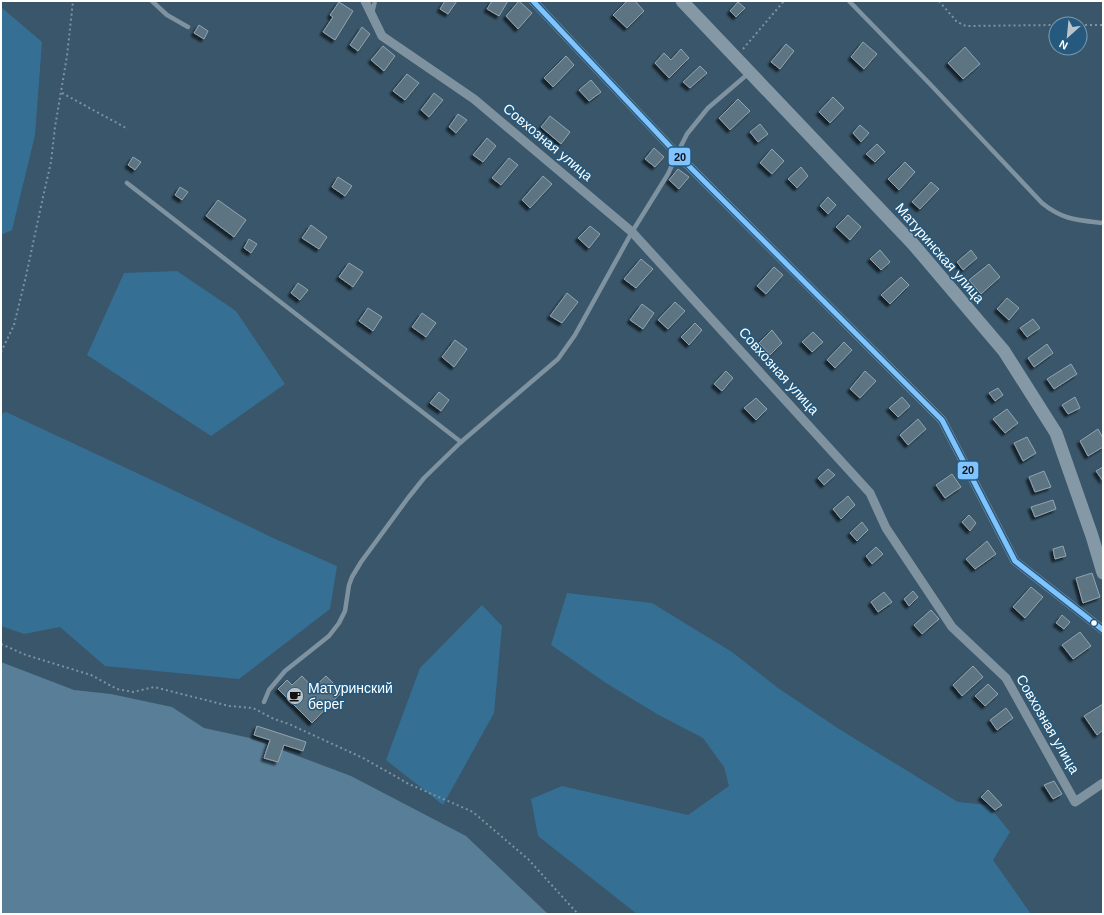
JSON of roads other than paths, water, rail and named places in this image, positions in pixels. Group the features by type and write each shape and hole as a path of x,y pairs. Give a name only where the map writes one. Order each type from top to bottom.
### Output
{"street":[{"name":"Совхозная улица","path":"365,1 382,36 474,99 632,232 870,493 886,528 952,627 1006,678 1075,802 1103,783"},
{"path":"533,1 677,154 942,420 1015,561 1103,630"},
{"name":"Матуринская улица","path":"682,1 913,244 1004,351 1056,433 1092,536 1103,573"}],"lane":[{"path":"152,1 167,15 188,27"},
{"path":"372,14 375,1"},
{"path":"849,1 1042,203 1062,216 1071,219 1103,223"},
{"path":"264,702 269,690 286,672 318,646 336,627 345,611 352,576 424,478 461,442 558,359 575,335 632,232 668,174 687,134 708,108 750,72"},
{"path":"127,183 461,442"}],"place":[{"name":"Матуринский берег","path":"295,696"}]}
